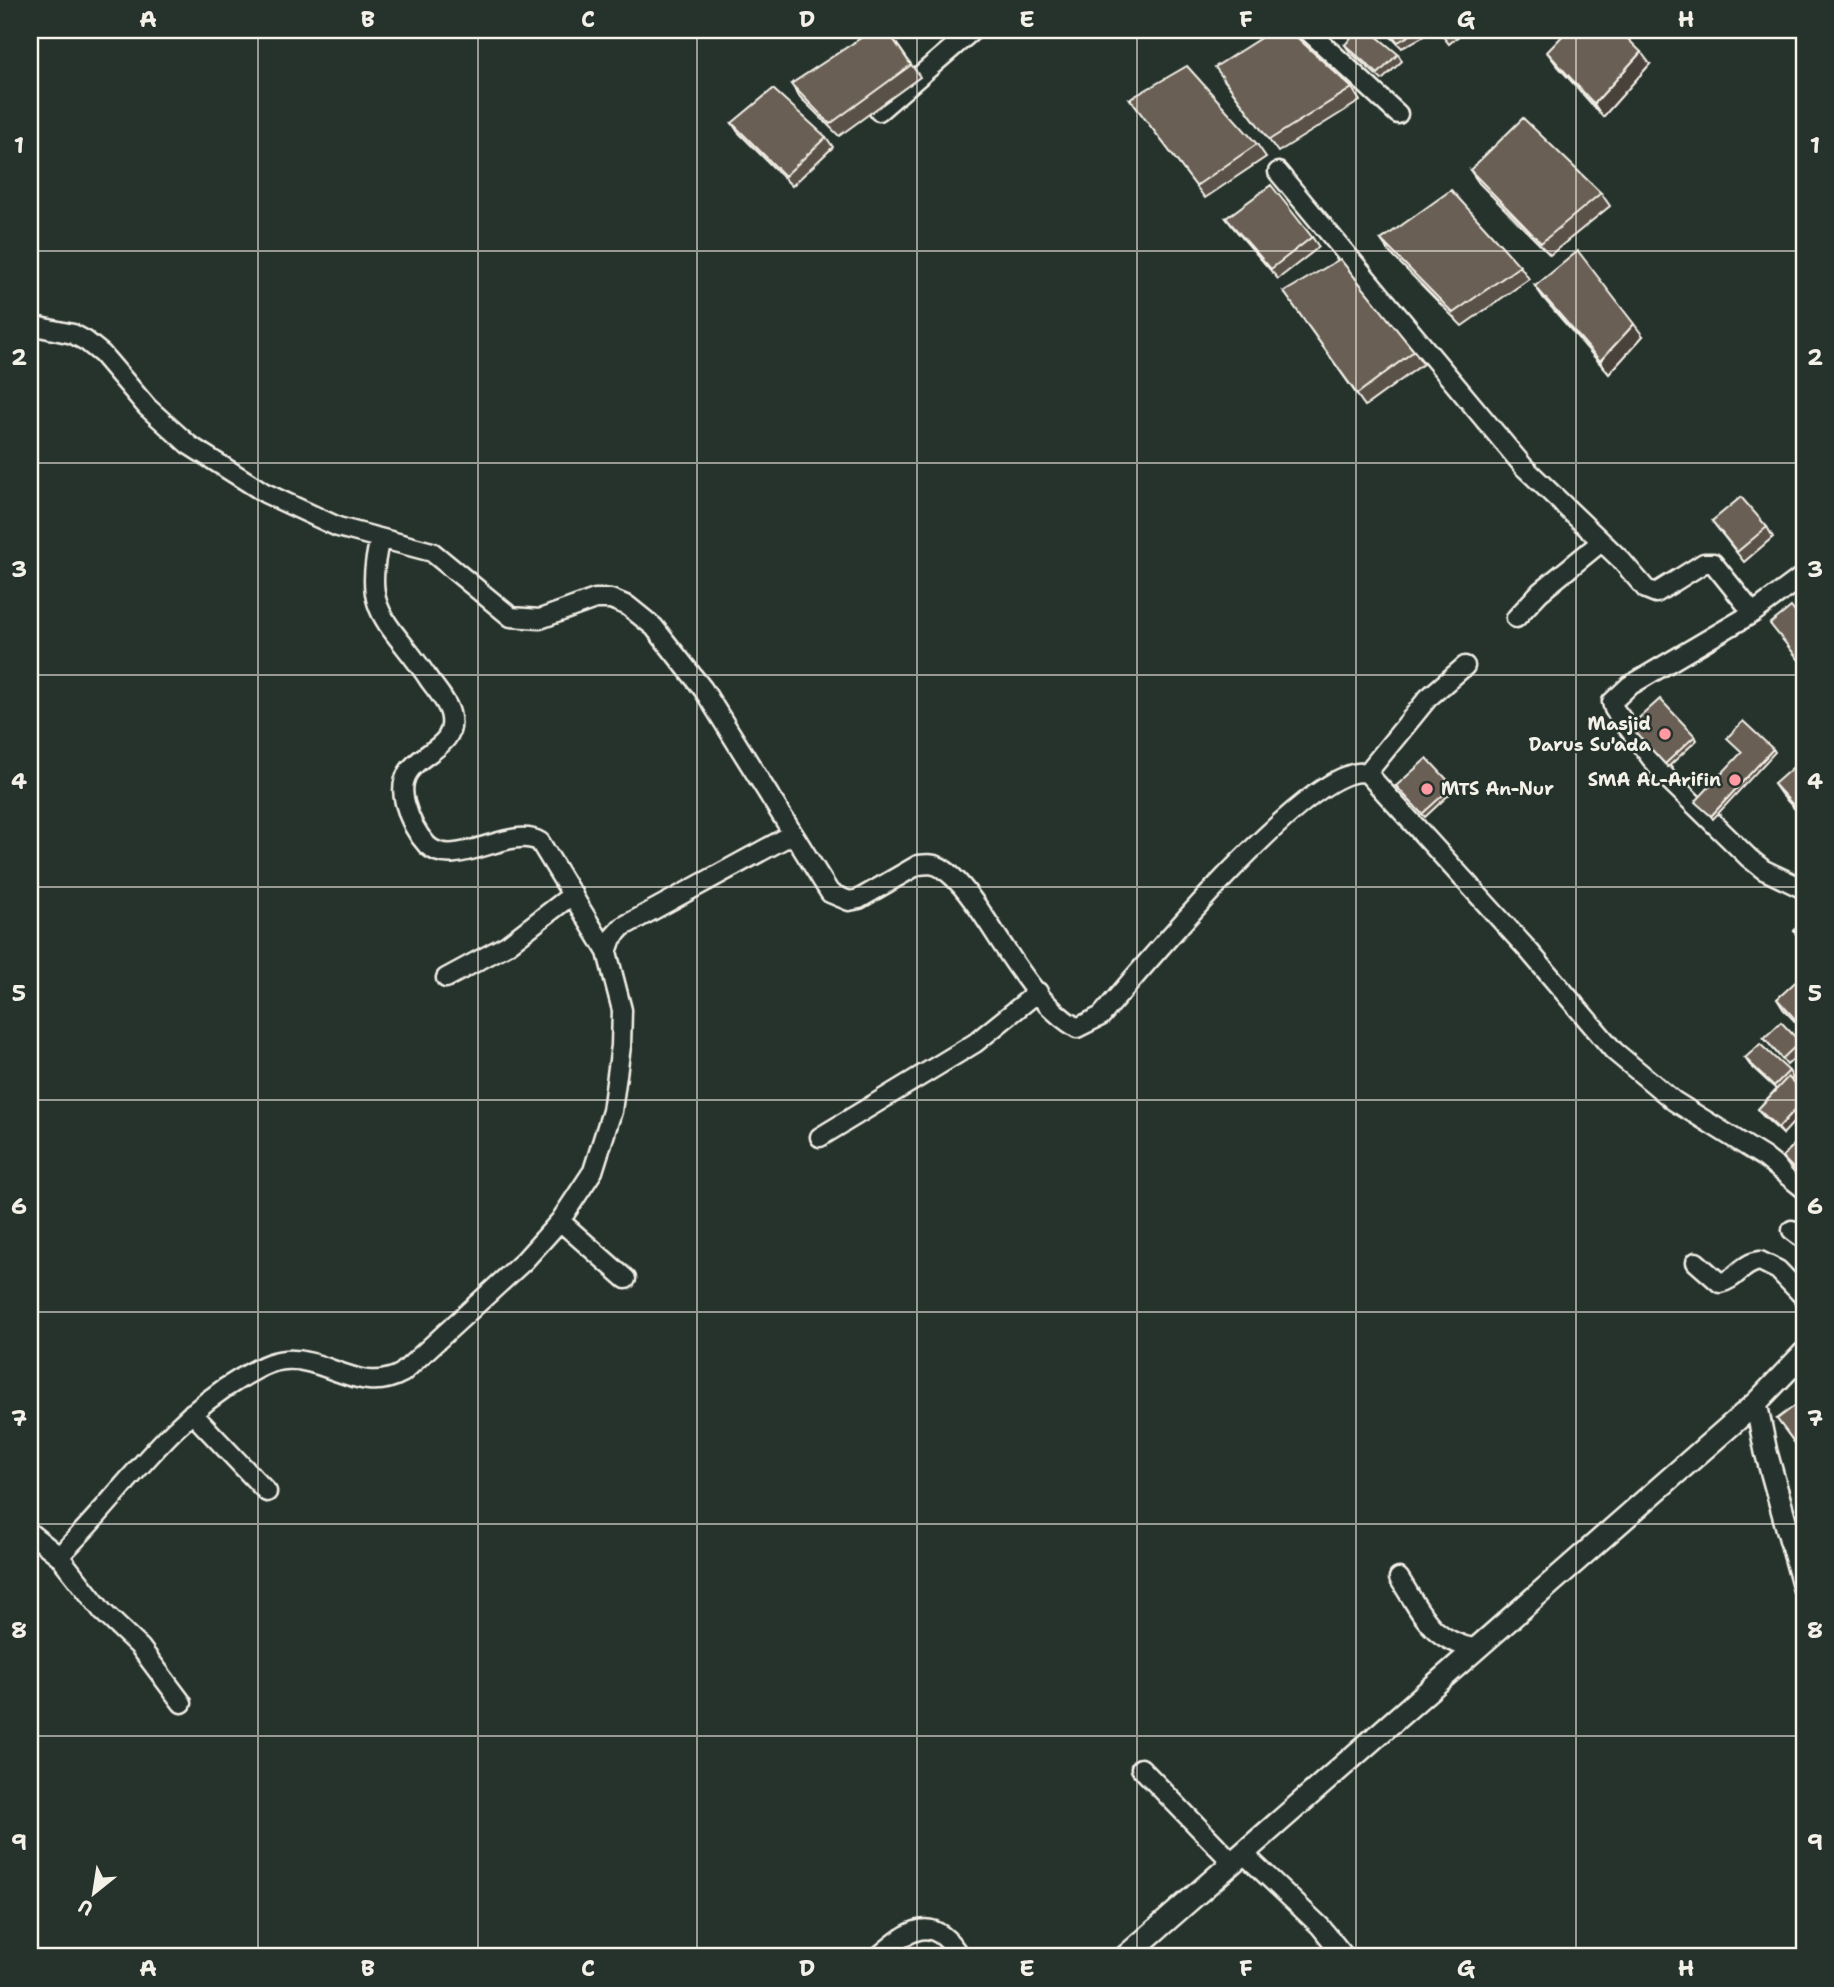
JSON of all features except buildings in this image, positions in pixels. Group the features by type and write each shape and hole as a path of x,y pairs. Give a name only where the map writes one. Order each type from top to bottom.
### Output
{"street":[{"path":"879,111 973,30"},
{"path":"1307,30 1398,114"},
{"path":"1278,172 1524,467 1652,592 1660,591 1704,563 1713,563 1753,613"},
{"path":"30,325 73,334 86,341 102,354 147,407 189,445 265,493 338,527 432,552 510,617 540,619 595,598 611,599 628,606 654,627 704,689 791,835 830,893 849,901 859,899 918,865 929,863 942,867 972,900 1038,992 1059,1017 1077,1028 1101,1016 1249,851 1323,788 1348,774 1367,773 1428,698 1465,666"},
{"path":"59,1556 155,1447 210,1396 272,1362 310,1362 377,1382 402,1373 524,1261 560,1221 593,1171 612,1111 622,1010 607,952 546,848 532,837 444,854 429,846 409,819 401,790 403,778 410,766 445,742 452,727 450,710 412,652 378,611 372,571 380,539"},
{"path":"1516,618 1540,592 1601,542"},
{"path":"1804,576 1753,613 1629,686 1612,702 1614,709 1645,751 1691,803 1757,864 1804,889"},
{"path":"1367,773 1529,951 1614,1051 1674,1101 1764,1157 1804,1189"},
{"path":"607,952 612,938 622,927 791,835"},
{"path":"446,978 507,945 573,894"},
{"path":"820,1137 975,1043 1038,992"},
{"path":"560,1221 626,1279"},
{"path":"1696,1262 1720,1283 1728,1281 1753,1262 1769,1264 1804,1297"},
{"path":"1125,1957 1756,1403 1804,1353"},
{"path":"1756,1403 1766,1452 1804,1588"},
{"path":"192,1413 267,1492"},
{"path":"30,1533 59,1556 103,1612 140,1647 182,1703"},
{"path":"1399,1578 1438,1635 1458,1645 1477,1649"},
{"path":"1141,1768 1238,1858 1320,1926 1345,1957"},
{"path":"878,1957 901,1937 917,1929 931,1929 943,1936 960,1957"}],"place":[{"name":"Masjid Darus Su'ada","path":"1665,734"},
{"name":"SMA AL-Arifin","path":"1735,780"},
{"name":"MTS An-Nur","path":"1427,789"}]}
